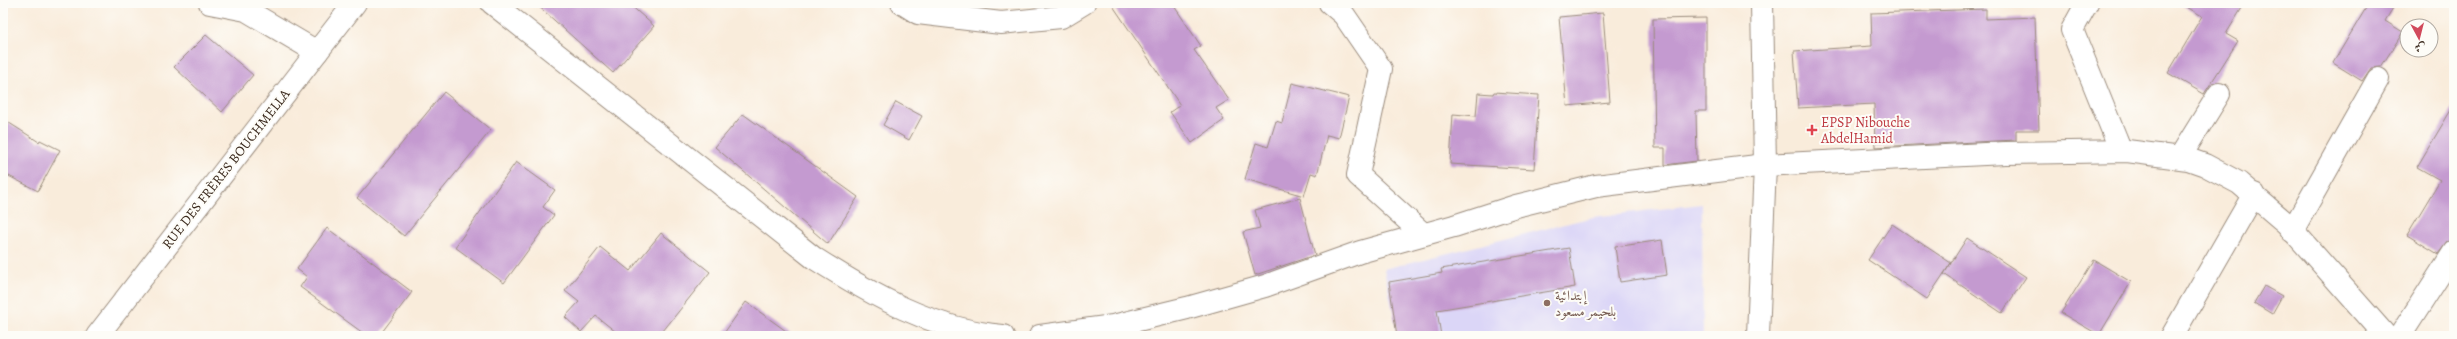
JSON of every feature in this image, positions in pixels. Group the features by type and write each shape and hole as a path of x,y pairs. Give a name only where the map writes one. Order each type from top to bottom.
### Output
{"street":[{"path":"210,3 246,10 317,52"},
{"name":"RUE DES FRÈRES BOUCHMELLA","path":"97,336 355,3"},
{"path":"492,3 814,258 864,290 907,312 960,327 1003,336"},
{"path":"902,3 918,13 1001,23 1061,17 1084,3"},
{"path":"1330,3 1344,15 1381,70 1358,175 1423,234"},
{"path":"1758,336 1765,165 1762,3"},
{"path":"2087,3 2072,30 2121,151"},
{"path":"2292,231 2378,79"},
{"path":"2180,158 2219,94"},
{"path":"1040,336 1113,326 1187,308 1265,286 1360,252 1516,206 1588,188 1634,180 1765,165 2005,153 2121,151 2180,158 2205,165 2239,183 2254,194 2292,231 2386,336"},
{"path":"2172,336 2254,194"},
{"path":"2400,336 2454,252"}],"shaded area":[{"name":"إبتدائية بلحيمر مسعود","path":"1702,204 1703,336 1398,336 1384,269 1593,217"}],"building":[{"path":"535,3 628,3 654,26 613,73"},
{"path":"1111,3 1172,3 1201,46 1194,50 1229,100 1216,108 1224,120 1192,143 1170,112 1180,105"},
{"path":"2180,3 2245,3 2226,34 2238,41 2204,94 2168,73 2202,16"},
{"path":"2369,3 2396,3 2385,21 2399,30 2399,38 2381,67 2371,68 2362,81 2333,63"},
{"path":"1986,9 1986,19 2035,17 2039,130 2016,130 2016,140 1875,147 1874,104 1798,108 1794,51 1872,46 1871,13"},
{"path":"1603,13 1610,102 1567,106 1559,17"},
{"path":"1706,18 1706,111 1696,111 1697,161 1665,165 1665,148 1655,148 1653,19"},
{"path":"206,35 253,75 222,112 174,67"},
{"path":"1292,83 1349,97 1339,138 1327,135 1317,175 1311,173 1304,196 1245,179 1256,143 1268,147 1276,121 1282,123"},
{"path":"444,92 491,130 404,236 357,198"},
{"path":"1494,92 1539,95 1534,169 1450,164 1453,114 1476,116 1478,93 1493,94"},
{"path":"896,102 922,116 909,140 883,125"},
{"path":"2454,105 2454,240 2448,241 2438,254 2407,235 2440,180 2417,167"},
{"path":"743,114 858,197 828,244 715,147"},
{"path":"3,119 39,142 40,140 60,150 38,191 3,173"},
{"path":"516,162 555,190 543,207 554,215 504,283 455,247"},
{"path":"1300,198 1315,255 1255,275 1243,232 1260,228 1255,210"},
{"path":"1892,224 1951,263 1927,299 1868,260"},
{"path":"327,228 412,292 379,336 367,336 300,287 307,277 297,269"},
{"path":"661,233 710,272 659,336 621,336 596,316 581,332 565,317 579,302 565,291 600,247 630,271"},
{"path":"1967,238 2026,277 2002,313 1944,274"},
{"path":"1662,240 1667,275 1620,282 1615,247"},
{"path":"1569,248 1575,287 1437,310 1441,336 1397,336 1389,282 1442,273 1441,269"},
{"path":"2094,260 2131,282 2099,335 2061,313"},
{"path":"2264,286 2282,296 2272,314 2254,303"},
{"path":"746,302 793,336 722,336"}],"place":[{"name":"EPSP Nibouche AbdelHamid","path":"1812,130"},
{"name":"إبتدائية بلحيمر مسعود","path":"1547,303"}]}
